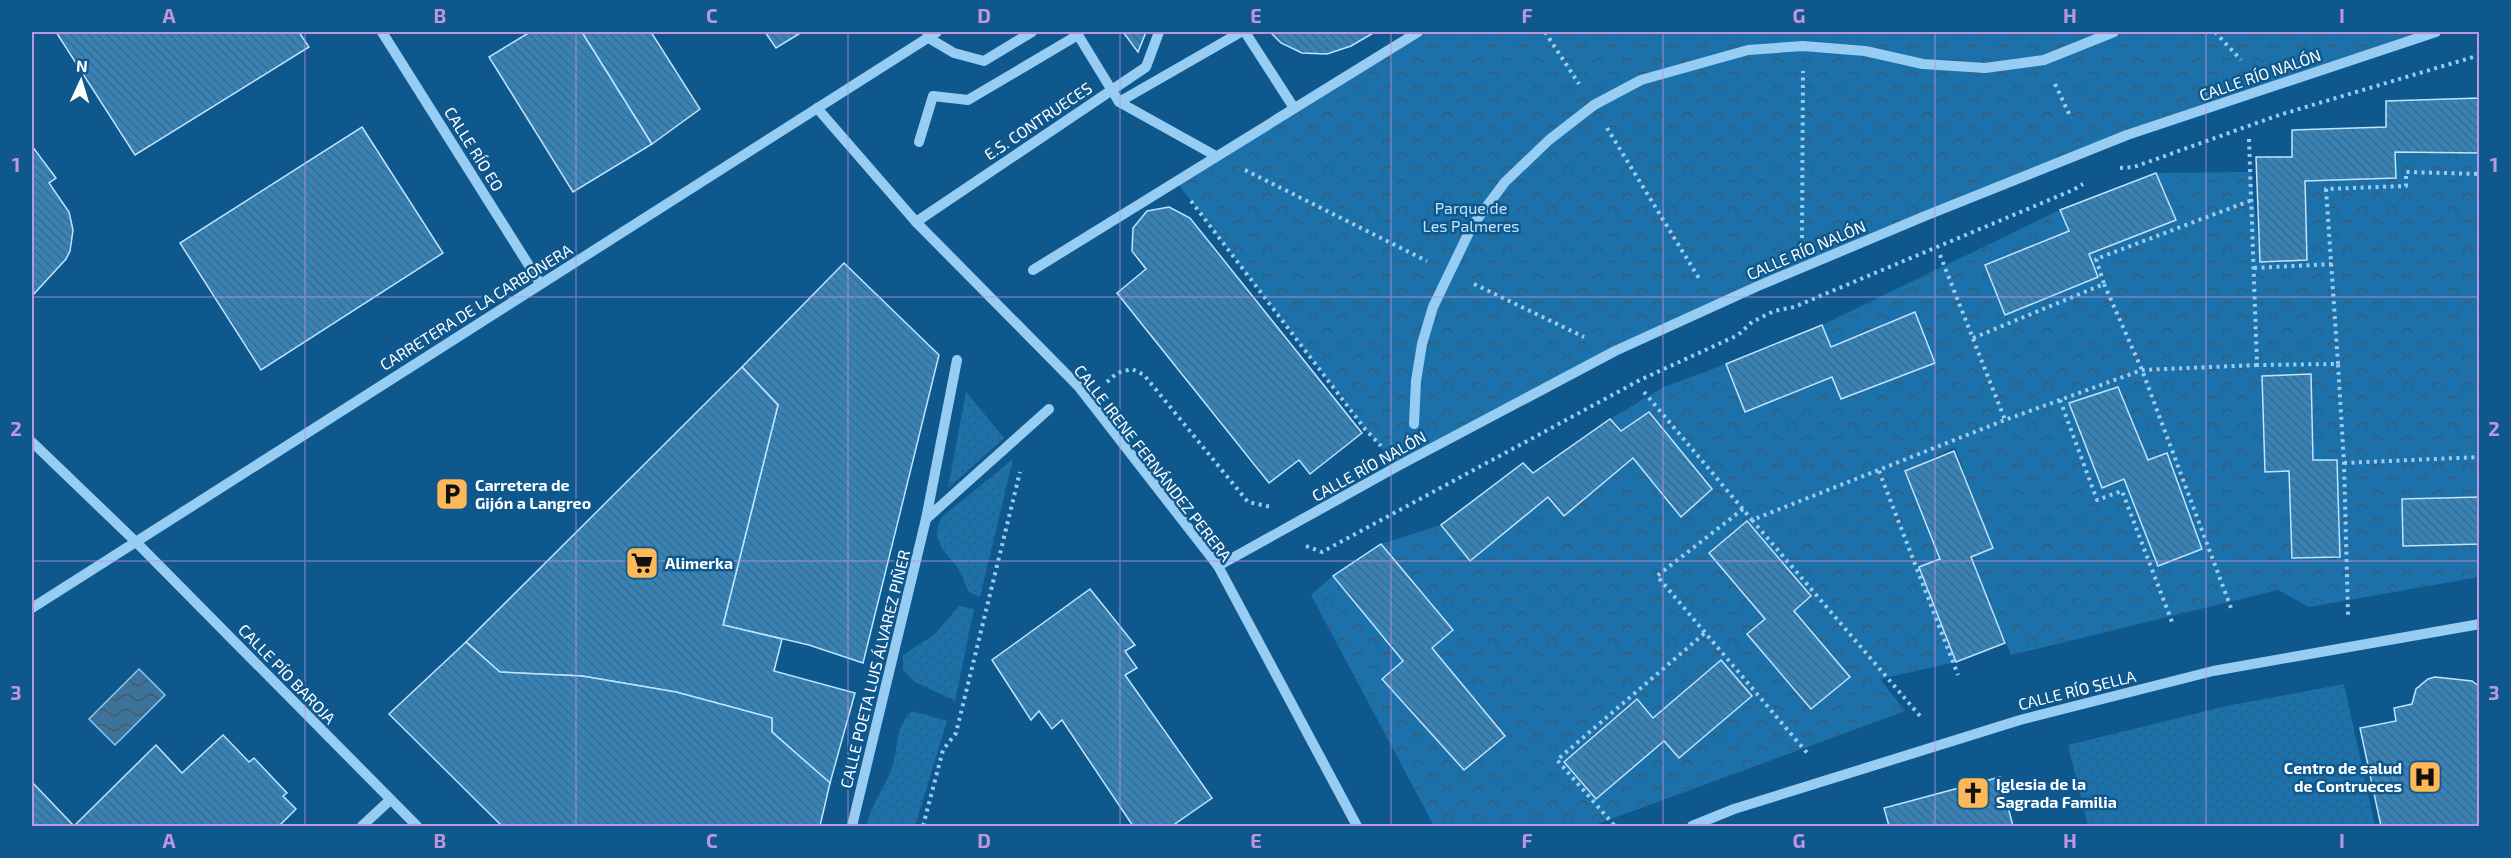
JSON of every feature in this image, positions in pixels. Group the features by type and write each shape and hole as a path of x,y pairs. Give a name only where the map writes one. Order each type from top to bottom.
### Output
{"street":[{"name":"CALLE RÍO EO","path":"382,32 540,283"},
{"path":"932,34 954,53 984,61 1032,32"},
{"name":"E.S. CONTRUECES","path":"916,222 1146,67 1159,32"},
{"path":"1119,102 1243,32 1294,108"},
{"path":"1033,270 1418,32"},
{"path":"1414,424 1416,381 1422,344 1432,307 1472,226 1505,182 1549,140 1593,105 1641,80 1748,50 1803,46 1865,51 1923,64 1985,68 2044,60 2114,32"},
{"name":"CALLE RÍO NALÓN","path":"1218,566 1398,466 1615,351 1758,286 2127,135 2436,32"},
{"name":"CARRETERA DE LA CARBONERA","path":"32,608 932,34"},
{"path":"919,142 933,96 968,100 1078,34 1119,102 1216,156"},
{"name":"CALLE IRENE FERNÁNDEZ PERERA","path":"817,108 916,222 1078,386 1218,566 1357,826"},
{"name":"CALLE POETA LUIS ÁLVAREZ PIÑER","path":"852,826 926,519 957,360"},
{"path":"926,519 1049,409"},
{"name":"CALLE PÍO BAROJA","path":"32,442 136,542 417,826"},
{"name":"CALLE RÍO SELLA","path":"1692,826 1734,809 2020,720 2212,671 2480,624"},
{"path":"362,826 390,800"}],"path":[{"path":"1545,32 1701,280"},
{"path":"2215,32 2241,60"},
{"path":"1802,238 1803,46"},
{"path":"2249,138 2257,365"},
{"path":"1216,156 1584,337"},
{"path":"2348,615 2344,463 2326,189 2406,186 2406,172 2480,174"},
{"path":"1176,181 1357,419 1379,444"},
{"path":"2231,608 2142,370 2104,284 2096,259 2252,200"},
{"path":"1940,255 2005,420"},
{"path":"2254,268 2332,264"},
{"path":"1973,338 2104,284"},
{"path":"1752,520 2005,420 2142,370 2338,364"},
{"path":"1644,392 1920,716"},
{"path":"2060,400 2097,500 2122,490 2172,622"},
{"path":"2344,463 2480,457"},
{"path":"1879,471 1958,675"},
{"path":"1743,509 1657,576 1808,754"},
{"path":"1614,825 1557,760 1706,632"}],"green space":[{"name":"Parque de Les Palmeres","path":"1418,32 2436,32 2127,135 1615,351 1398,466 1365,429 1176,181"},
{"path":"2395,152 2479,153 2479,497 2402,500 2403,546 2479,544 2479,577 2309,607 2278,590 2011,655 1971,557 1992,547 1955,447 1905,471 1940,559 1919,568 1956,662 1880,679 1905,711 1592,826 1434,826 1311,595 1333,576 1403,661 1382,680 1464,770 1432,648 1453,629 1381,544 1441,525 1470,561 1548,497 1564,515 1633,458 1682,517 1711,488 1650,412 1621,431 1610,419 1664,387 1726,364 1745,412 1832,377 1842,399 1935,363 1915,312 1831,347 1822,325 2060,210 2069,231 1985,265 2005,314 2098,277 2089,254 2176,220 2156,173 2251,172 2260,261 2307,260 2305,181 2396,178","holes":["2311,375 2313,460 2289,471 2266,472 2262,376","2069,403 2148,460 2167,453 2158,566 2124,479 2102,488","1747,521 1811,596 1794,611 1849,676 1812,709 1747,634 1765,619 1709,553","1721,660 1752,696 1679,758 1664,741 1596,798 1564,762 1636,699 1653,718"]},
{"path":"966,392 1004,438 948,488"},
{"path":"1013,459 980,597 969,592 958,568 943,550 937,537 938,525 943,516"},
{"path":"959,606 974,609 955,701 915,682 903,670 903,655 935,634"},
{"path":"2344,684 2375,826 2088,826 2068,745 2227,706"},
{"path":"912,711 947,721 915,826 866,826 892,767 899,731"}],"water":[{"path":"139,669 165,695 115,745 89,719"}],"building":[{"path":"56,32 299,32 309,47 135,155"},
{"path":"530,32 582,32 652,144 573,192 489,57"},
{"path":"582,32 651,32 700,109 652,144"},
{"path":"765,32 802,32 776,48"},
{"path":"1123,32 1146,32 1138,52"},
{"path":"1270,32 1375,32 1351,46 1327,54 1302,53 1281,43"},
{"path":"2480,98 2480,153 2395,152 2396,178 2305,181 2307,260 2260,262 2256,157 2292,157 2292,130 2386,127 2386,101"},
{"path":"362,127 443,253 261,370 180,243"},
{"path":"32,146 56,178 49,183 69,212 73,230 70,251 66,259 32,296"},
{"path":"2156,173 2176,220 2089,254 2098,277 2005,315 1985,265 2069,231 2060,210"},
{"path":"1169,207 1190,218 1362,433 1310,474 1299,460 1269,483 1117,293 1146,269 1132,251 1133,228 1147,211"},
{"path":"844,263 939,355 863,663 809,645 723,625 778,405 742,367"},
{"path":"1915,312 1935,363 1841,399 1832,377 1745,412 1726,364 1822,325 1831,347"},
{"name":"Alimerka","path":"742,367 778,405 723,625 782,639 774,671 855,693 830,783 772,732 772,718 676,692 582,676 500,672 466,642"},
{"path":"2311,374 2313,460 2337,460 2340,557 2292,558 2289,471 2265,472 2262,376"},
{"path":"2118,387 2148,460 2167,453 2202,549 2158,566 2124,479 2102,488 2069,403"},
{"path":"1649,412 1712,489 1681,517 1633,458 1564,516 1548,497 1470,561 1441,525 1523,463 1533,473 1610,419 1621,431"},
{"path":"1954,451 1993,548 1971,557 2005,643 1956,662 1919,567 1940,559 1905,471"},
{"path":"2480,497 2480,544 2403,546 2402,499"},
{"path":"1747,521 1811,596 1794,611 1850,677 1811,709 1747,634 1765,619 1709,553"},
{"path":"1381,544 1453,630 1432,648 1505,736 1464,770 1382,679 1403,661 1333,576"},
{"path":"1090,589 1135,645 1125,651 1137,668 1125,675 1212,798 1172,826 1133,826 1062,720 1052,729 1039,711 1031,720 992,660"},
{"path":"466,642 500,672 582,676 676,692 772,718 772,732 830,783 820,826 502,826 389,714"},
{"path":"1721,660 1752,696 1679,758 1664,741 1596,799 1564,762 1637,699 1653,718"},
{"name":"Centro de salud de Contrueces","path":"2435,677 2472,681 2480,687 2480,826 2381,826 2360,728 2396,721 2394,708 2412,704 2416,689 2428,679"},
{"path":"223,735 249,762 254,758 287,793 283,796 296,809 279,826 74,826 156,745 182,773"},
{"name":"Iglesia de la Sagrada Familia","path":"2000,777 2013,826 1889,826 1884,808"},
{"path":"32,782 74,826 32,826"}],"place":[{"name":"Carretera de Gijón a Langreo","path":"452,494"},
{"name":"Alimerka","path":"642,563"},
{"name":"Centro de salud de Contrueces","path":"2425,777"},
{"name":"Iglesia de la Sagrada Familia","path":"1973,793"}]}
